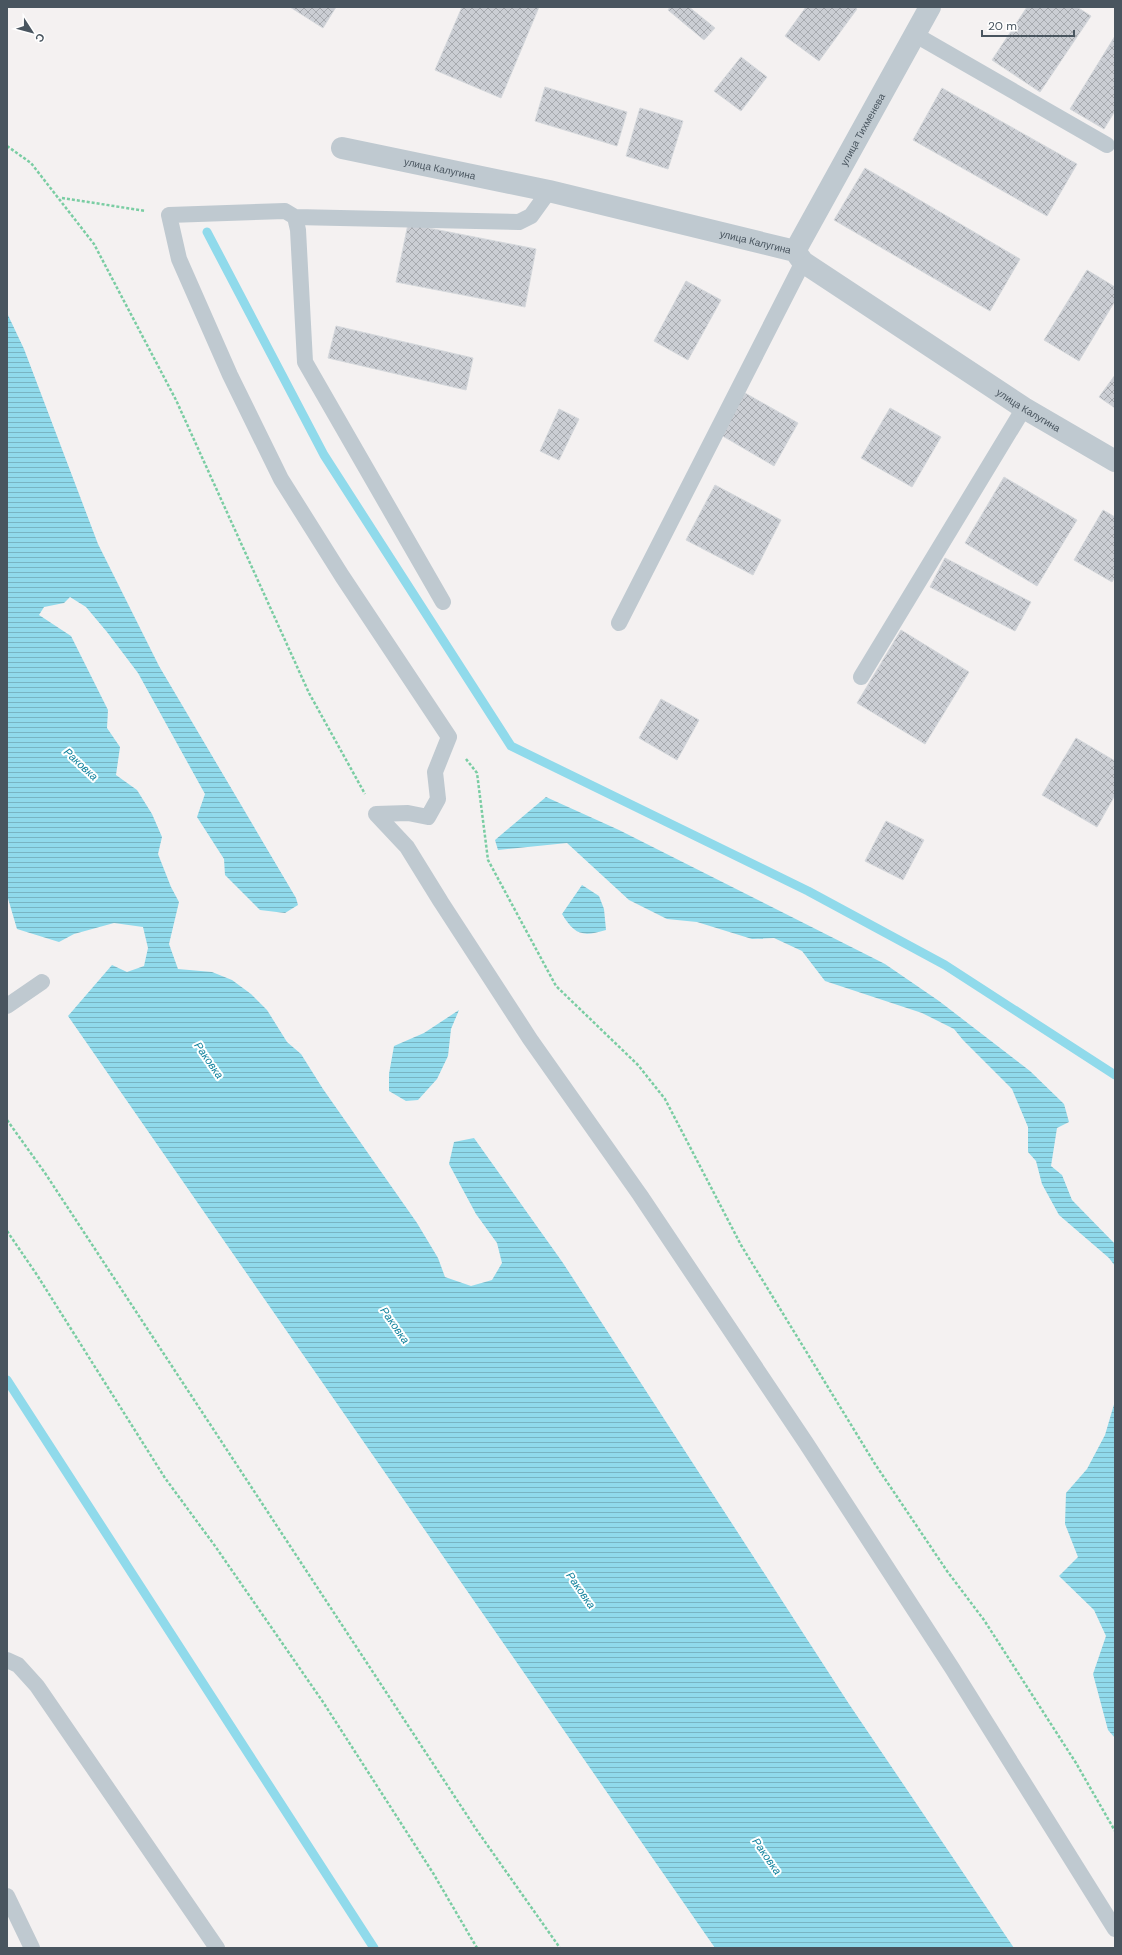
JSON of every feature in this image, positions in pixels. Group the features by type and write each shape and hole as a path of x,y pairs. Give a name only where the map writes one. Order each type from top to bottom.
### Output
{"street":[{"name":"улица Тихменева","path":"799,257 914,34 930,7"},
{"name":"улица Калугина","path":"342,148 549,191 799,257 1024,408 1115,461"}],"lane":[{"path":"914,34 1106,145"},
{"path":"376,814 408,813 428,817 438,799 435,772 449,737 342,576 281,479 230,375 178,259 169,215 285,211 295,217 519,222 531,216 549,191"},
{"path":"295,217 298,230 305,362 443,602"},
{"path":"619,623 799,257"},
{"path":"861,677 1024,408"},
{"path":"376,814 407,847 530,1039 640,1195 806,1443 952,1668 1115,1928"},
{"path":"7,1006 42,982"},
{"path":"7,1660 18,1665 37,1686 217,1948"},
{"path":"7,1896 32,1948"}],"path":[{"path":"7,146 31,163 94,244 176,400 309,693 376,814"},
{"path":"62,198 169,215"},
{"path":"449,737 477,773 488,860 556,986 638,1065 665,1099 742,1245 875,1464 947,1571 984,1620 1076,1763 1115,1831"},
{"path":"7,1120 45,1173 476,1829 560,1948"},
{"path":"7,1231 37,1275 165,1478 215,1546 323,1702 433,1873 477,1948"}],"water":[{"name":"Раковка","path":"7,313 24,349 98,544 159,666 296,898 298,905 285,913 260,910 225,875 224,859 197,817 205,794 138,673 86,607 70,597 64,603 44,607 39,615 71,636 108,710 107,728 120,747 116,775 137,790 152,814 162,837 158,854 171,887 179,902 169,944 178,969 212,972 232,980 251,994 267,1010 287,1042 301,1054 323,1089 417,1223 438,1258 445,1277 471,1286 492,1280 502,1263 497,1243 476,1214 449,1164 454,1142 474,1138 563,1263 849,1704 1014,1948 715,1948 68,1016 112,965 127,972 144,966 148,948 143,927 114,923 74,934 59,942 17,929 7,895"},
{"path":"546,797 619,830 885,964 939,1001 1030,1071 1064,1104 1069,1122 1057,1128 1051,1166 1062,1175 1072,1200 1115,1244 1115,1266 1109,1258 1059,1215 1042,1184 1036,1161 1028,1152 1028,1127 1012,1089 954,1029 922,1013 825,981 802,951 774,938 752,939 697,922 667,919 629,900 567,843 498,850 495,840"},
{"path":"582,885 599,896 604,909 606,930 585,934 575,930 562,914"},
{"path":"459,1010 451,1029 448,1056 437,1079 418,1100 406,1101 389,1091 389,1074 394,1046 424,1033"},
{"path":"1115,1401 1115,1738 1108,1730 1093,1674 1106,1636 1094,1610 1059,1576 1078,1557 1065,1524 1066,1493 1087,1469 1105,1435"}],"building":[{"path":"290,7 336,7 323,28"},
{"path":"462,7 539,7 501,98 435,70"},
{"path":"670,7 689,7 715,28 704,40 668,10"},
{"path":"806,7 854,7 857,9 819,61 785,36"},
{"path":"1027,7 1077,7 1091,16 1040,92 992,60"},
{"path":"1115,36 1115,111 1104,129 1070,109"},
{"path":"741,57 767,77 741,111 714,91"},
{"path":"545,87 627,112 617,146 535,121"},
{"path":"942,88 1077,164 1047,216 913,140"},
{"path":"640,108 683,121 668,169 626,156"},
{"path":"865,168 1020,259 990,311 834,220"},
{"path":"408,224 536,249 525,307 396,282"},
{"path":"1087,270 1115,287 1115,301 1079,361 1044,340"},
{"path":"686,281 721,300 688,360 654,341"},
{"path":"336,326 473,358 466,390 328,358"},
{"path":"1115,375 1115,408 1099,397"},
{"path":"745,393 798,423 774,466 721,435"},
{"path":"890,408 941,437 912,487 861,458"},
{"path":"559,409 579,419 559,460 540,451"},
{"path":"1004,477 1077,520 1037,586 965,543"},
{"path":"715,485 781,520 753,575 686,540"},
{"path":"1103,510 1115,517 1115,577 1112,582 1074,560"},
{"path":"945,558 1031,602 1015,631 930,587"},
{"path":"901,630 969,672 925,744 857,703"},
{"path":"661,699 699,720 677,760 639,738"},
{"path":"1076,738 1115,761 1115,795 1097,827 1042,795"},
{"path":"886,821 924,840 903,880 865,861"}],"waterway":[{"path":"207,232 324,455 511,746 808,891 945,965 1115,1075"},
{"path":"7,1380 374,1948"}]}
